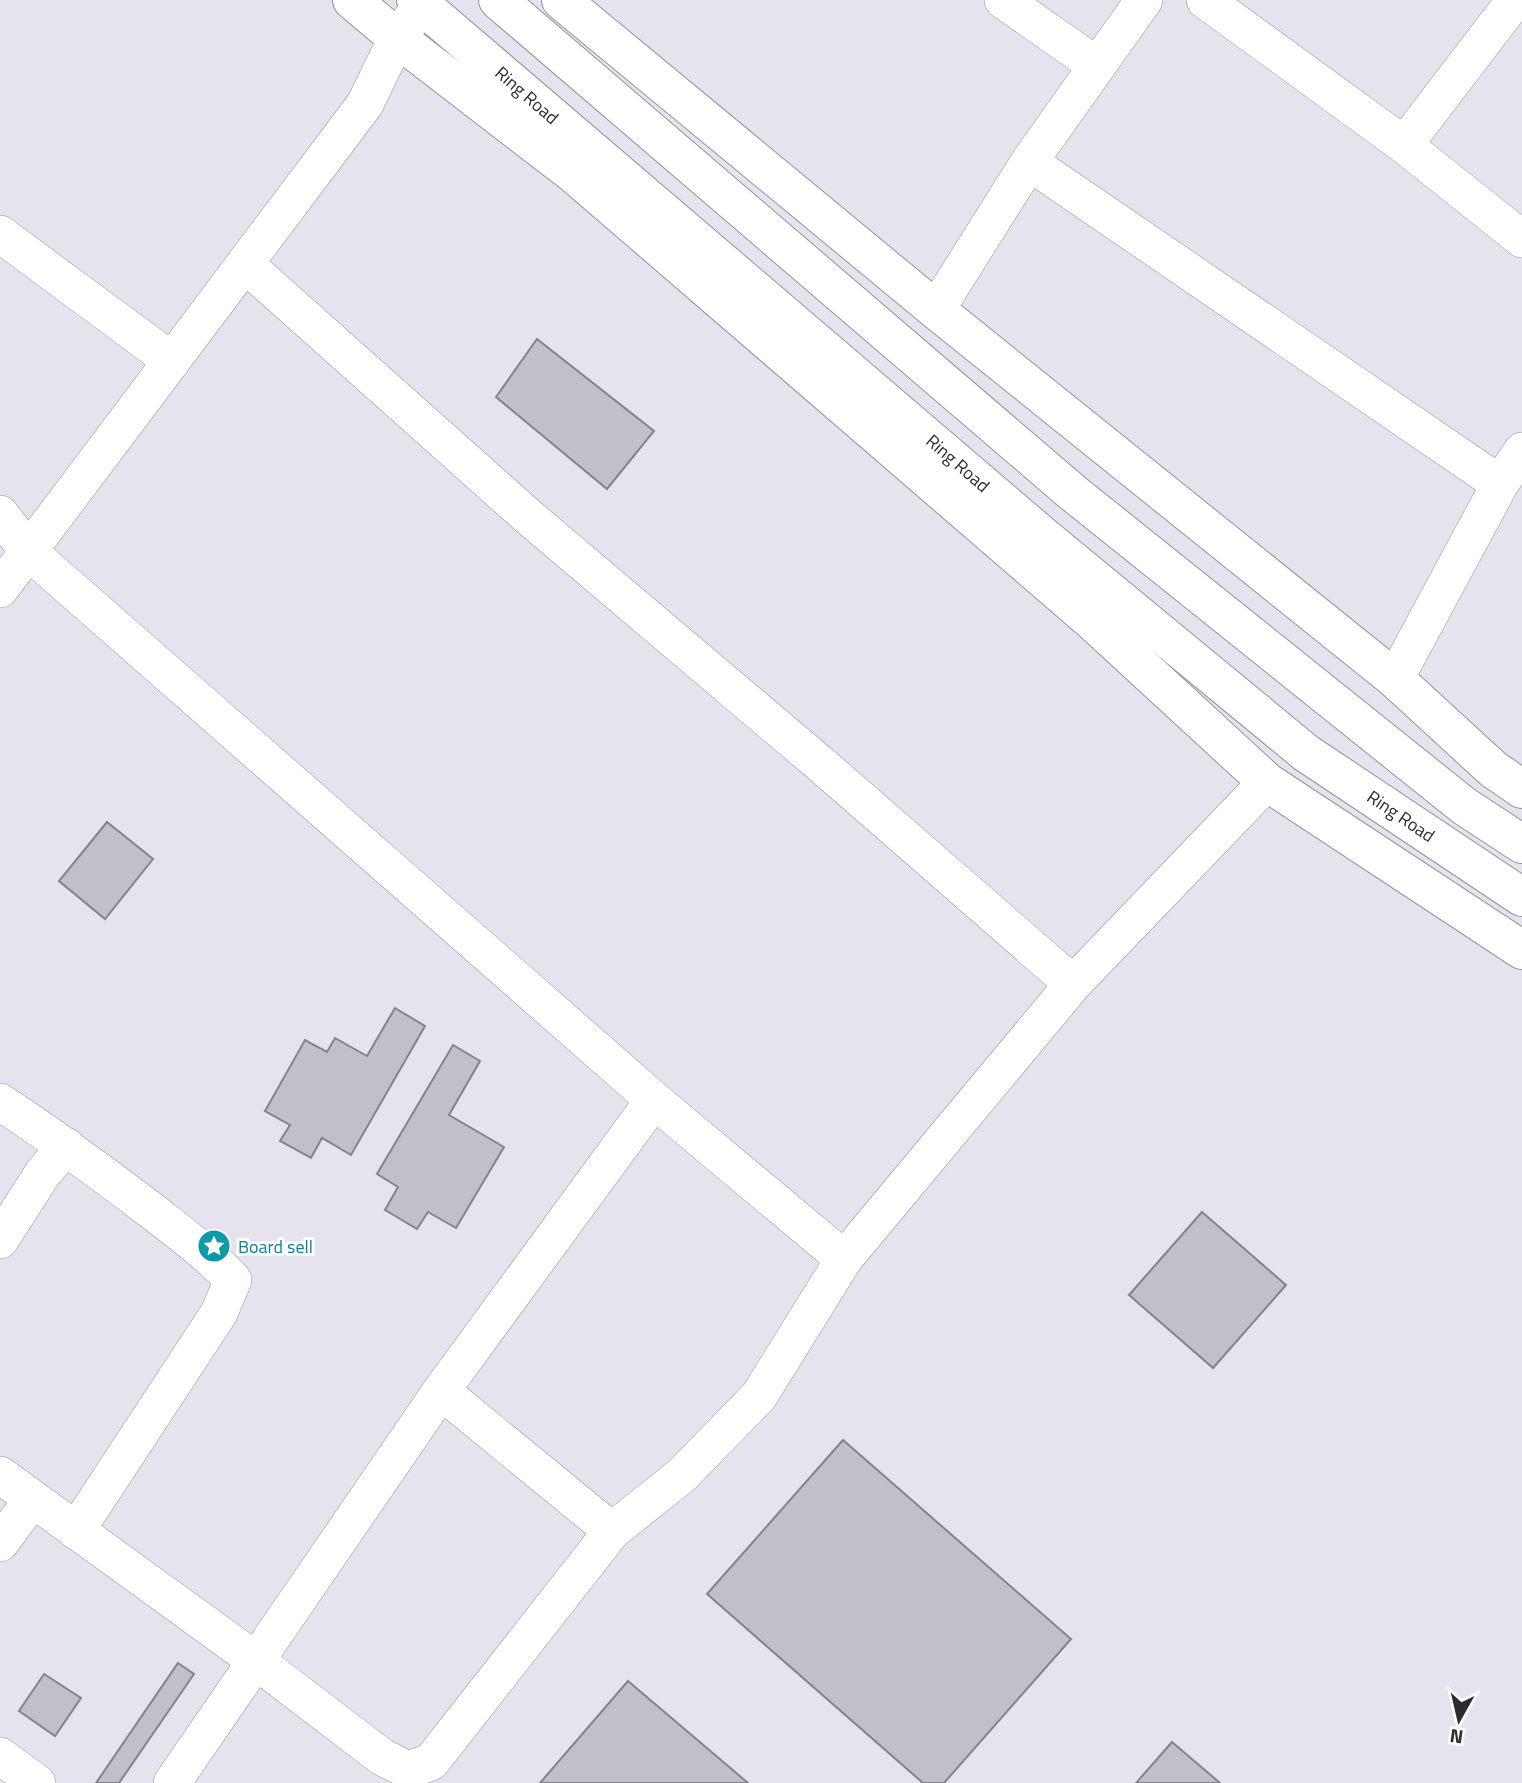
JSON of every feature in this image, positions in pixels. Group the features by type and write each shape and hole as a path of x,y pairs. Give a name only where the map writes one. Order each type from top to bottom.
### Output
{"main road":[{"path":"352,0 586,184 1091,620 1267,782 1522,950"},
{"path":"498,0 1072,492 1464,806 1522,844"},
{"path":"561,0 936,310 1395,680 1493,769 1522,789"},
{"name":"Ring Road","path":"421,2 1044,537 1306,753 1522,897"}],"street":[{"path":"1003,0 1096,65"},
{"path":"936,310 1029,162 1144,0"},
{"path":"1205,0 1404,145 1522,239"},
{"path":"1404,145 1515,0"},
{"path":"0,589 365,104 397,38 421,2"},
{"path":"1029,162 1500,484"},
{"path":"0,234 172,361"},
{"path":"245,264 531,519 817,761 1073,984"},
{"path":"1395,680 1500,484 1522,451"},
{"path":"0,514 28,551 654,1100 844,1259"},
{"path":"0,1475 255,1660 382,1757 408,1770 431,1762 612,1531 682,1475 759,1396 844,1259 1073,984 1267,782"},
{"path":"172,1783 441,1391 654,1100"},
{"path":"0,1102 66,1146 215,1261 233,1280 219,1313 76,1531"},
{"path":"0,1240 43,1173 66,1146"},
{"path":"441,1391 612,1531"},
{"path":"0,1543 33,1499"},
{"path":"0,1756 37,1783"}],"building":[{"path":"537,339 654,431 607,489 496,397"},
{"path":"107,822 153,859 105,919 59,881"},
{"path":"395,1008 425,1026 351,1155 322,1138 311,1158 280,1141 290,1125 265,1111 305,1040 327,1052 335,1038 367,1056"},
{"path":"453,1045 480,1061 449,1115 504,1147 456,1228 428,1212 417,1229 385,1210 398,1187 377,1174"},
{"path":"1202,1212 1286,1285 1213,1368 1129,1295"},
{"path":"843,1440 1071,1639 944,1783 923,1783 707,1594"},
{"path":"178,1663 194,1674 119,1783 96,1783"},
{"path":"44,1674 81,1698 55,1736 19,1711"},
{"path":"628,1681 748,1783 540,1783"},
{"path":"1172,1742 1220,1783 1136,1783"}],"place":[{"name":"Board sell","path":"214,1246"}]}
